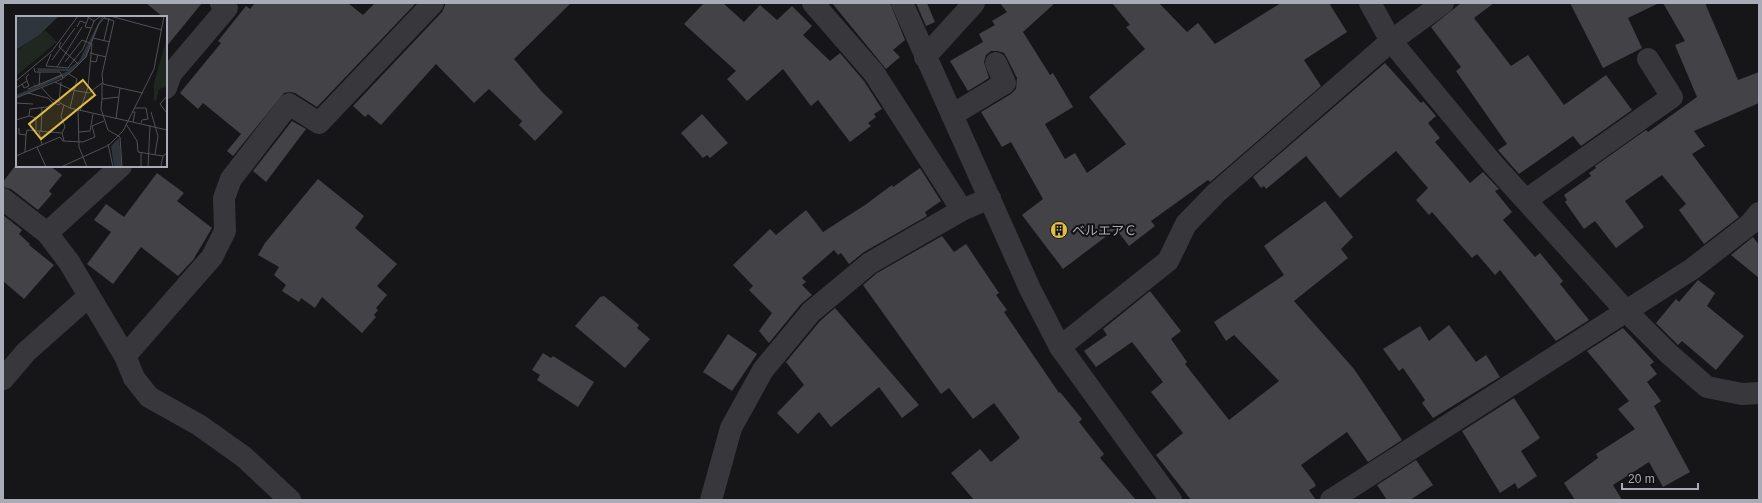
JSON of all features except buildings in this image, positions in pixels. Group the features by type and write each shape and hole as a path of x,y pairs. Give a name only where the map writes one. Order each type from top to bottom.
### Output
{"street":[{"path":"167,85 171,74 227,8 221,3"},
{"path":"124,356 212,257 225,231 224,198 230,179 288,104 319,123 433,3"},
{"path":"813,3 874,73 962,210"},
{"path":"902,3 1030,289 1060,347 1171,500"},
{"path":"926,57 974,3"},
{"path":"1370,3 1391,41 1526,200 1626,311 1669,354 1706,387 1742,394 1759,393"},
{"path":"1060,347 1168,261 1186,224 1216,193 1391,41 1443,3"},
{"path":"1526,200 1672,97 1648,59"},
{"path":"952,115 1006,84 996,63"},
{"path":"46,233 120,167"},
{"path":"712,500 731,428 763,370 811,312 870,263 962,210 990,198"},
{"path":"3,199 46,233 70,262 124,356 134,378 149,397 199,426 244,457 290,500"},
{"path":"1331,500 1692,269 1750,224 1759,214"},
{"path":"3,379 26,352 89,296"}],"place":[{"name":"ベルエアＣ","path":"1059,230"}]}
